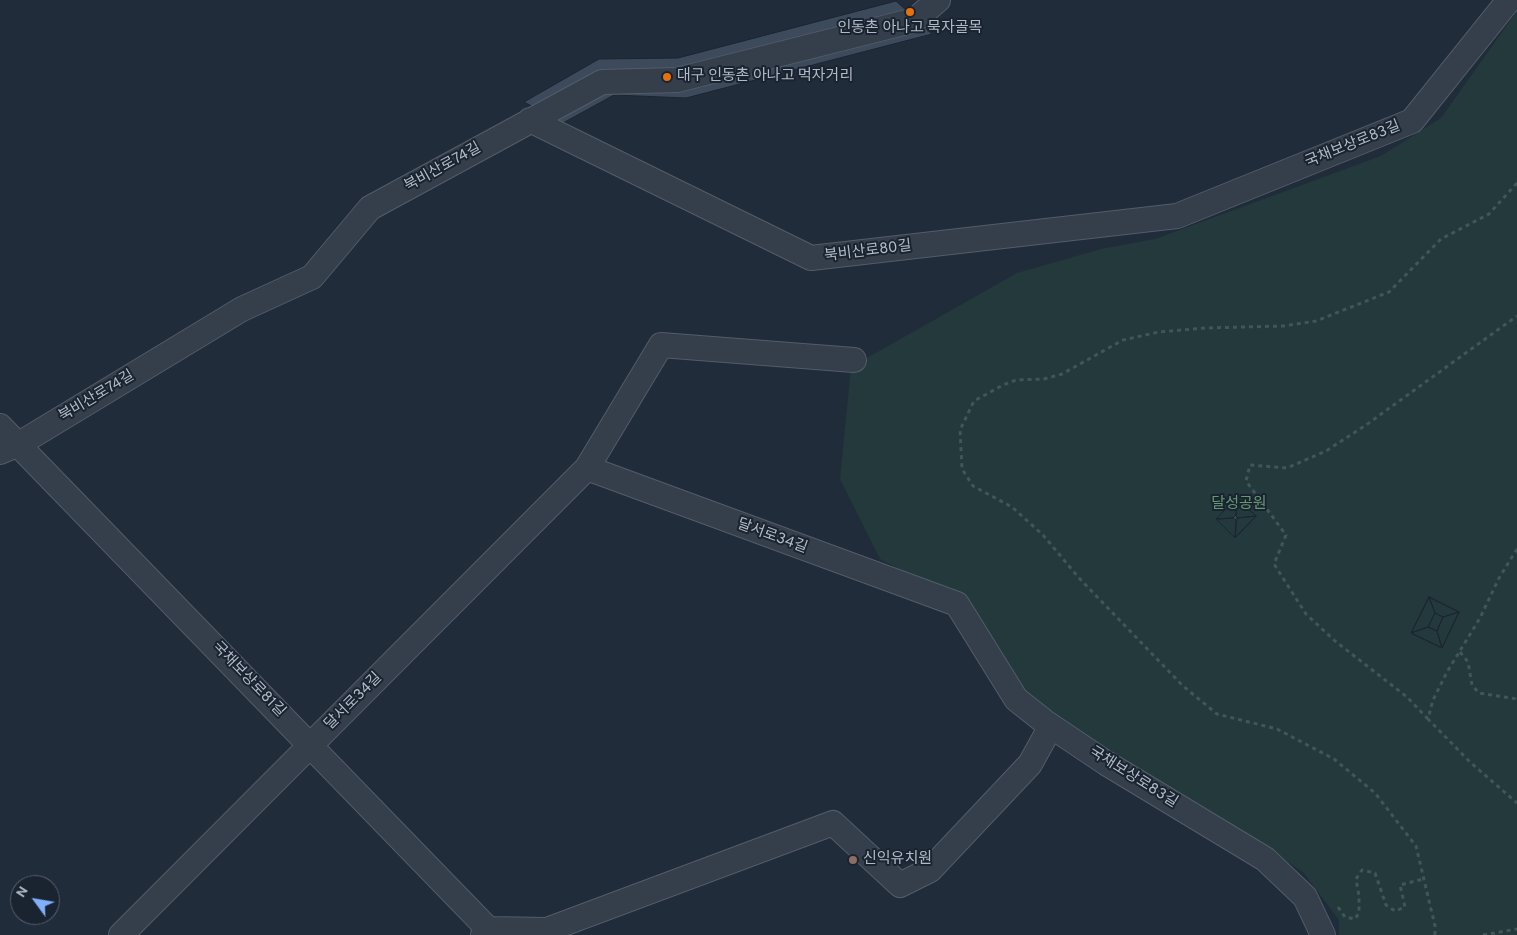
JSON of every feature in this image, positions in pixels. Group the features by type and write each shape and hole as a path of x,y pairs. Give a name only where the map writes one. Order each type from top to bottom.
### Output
{"street":[{"name":"북비산로74길","path":"10,448 242,309 312,277 370,208 602,82 677,80 915,20 938,0"},
{"name":"국채보상로83길","path":"1177,216 1412,121 1509,0"},
{"name":"북비산로80길","path":"530,120 811,258 1177,216"},
{"name":"달서로34길","path":"121,935 587,468 661,345 854,360"},
{"name":"국채보상로81길","path":"0,426 10,448 310,745 489,933"},
{"name":"달서로34길","path":"587,468 958,604"},
{"name":"국채보상로83길","path":"958,604 1016,699 1051,726 1106,763 1265,859 1305,897 1319,925"},
{"path":"489,933 547,930 833,823 900,885 930,870 1030,764 1051,726"}],"path":[{"path":"1435,935 1435,926 1416,846 1375,793 1334,759 1277,729 1217,714 1183,686 1079,578 1043,535 1012,507 973,486 962,469 960,430 974,401 1016,380 1044,379 1062,374 1123,340 1168,331 1284,326 1316,321 1389,292 1440,239 1488,214 1517,183"},
{"path":"1517,316 1366,425 1326,451 1287,468 1250,465 1246,482 1286,535 1274,564 1306,614 1334,641 1407,697 1470,762 1517,803"},
{"path":"1428,719 1433,700 1517,549"},
{"path":"1460,652 1468,662 1472,685 1479,693 1517,699"},
{"path":"1319,925 1337,904 1345,917 1355,919 1359,913 1356,879 1362,870 1375,873 1386,905 1395,911 1404,907 1400,885 1423,879"},
{"path":"1483,935 1517,928"}],"green space":[{"name":"달성공원","path":"1517,11 1517,935 1339,935 1339,920 1303,872 1235,828 1137,772 1037,704 946,593 880,559 840,479 851,367 1017,273 1101,249 1155,239 1381,156 1441,118"}],"building":[{"name":"대구 인동촌 아나고 먹자거리","path":"896,1 932,34 686,98 614,95 563,123 524,102 599,59 678,58"},
{"path":"1237,498 1256,516 1235,538 1216,519"},
{"path":"1237,498 1256,516 1237,518"},
{"path":"1237,498 1236,515 1233,518 1216,519"},
{"path":"1256,516 1235,538 1237,518"},
{"path":"1233,518 1236,520 1235,538 1216,519"},
{"path":"1429,597 1459,612 1442,648 1411,633"},
{"path":"1429,597 1459,612 1443,617 1435,613"},
{"path":"1429,597 1435,613 1428,627 1411,633"},
{"path":"1459,612 1442,648 1437,631 1443,617"},
{"path":"1435,613 1443,617 1437,631 1428,627"},
{"path":"1428,627 1437,631 1442,648 1411,633"}],"place":[{"name":"인동촌 아나고 묵자골목","path":"910,12"},
{"name":"대구 인동촌 아나고 먹자거리","path":"667,77"},
{"name":"신익유치원","path":"853,860"}]}
